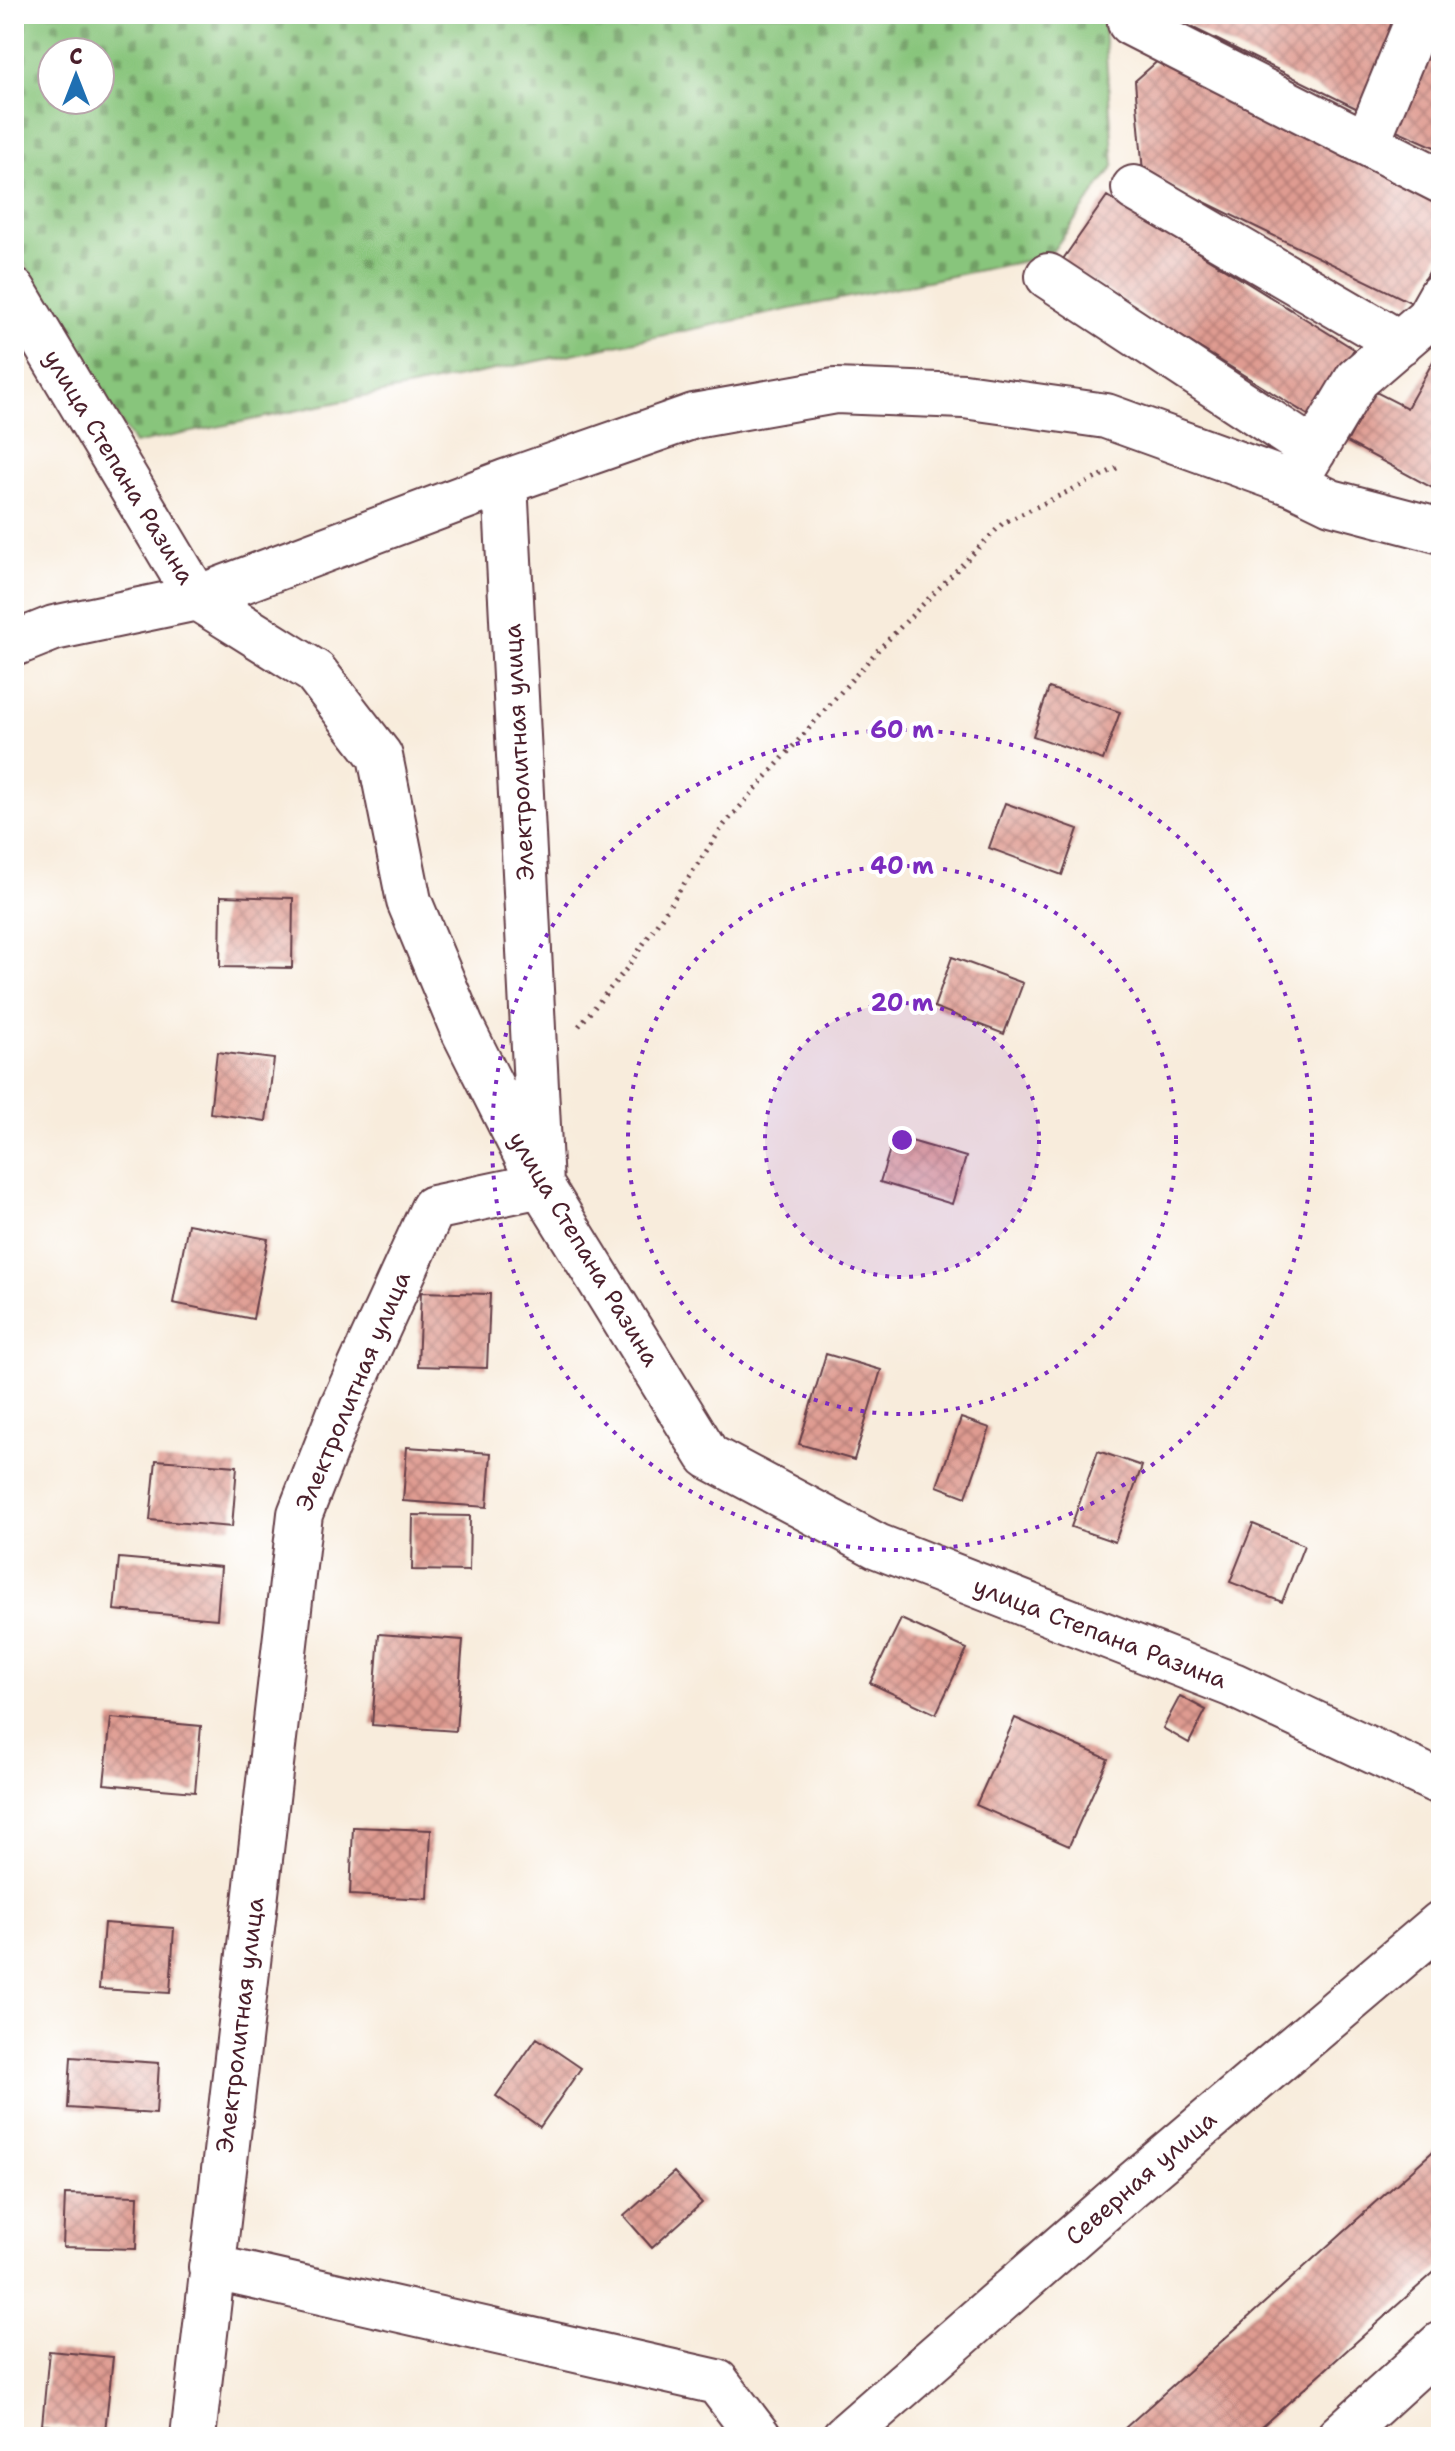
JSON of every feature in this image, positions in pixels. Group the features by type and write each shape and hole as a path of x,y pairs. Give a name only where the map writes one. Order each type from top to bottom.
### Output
{"street":[{"path":"1367,143 1420,14"},
{"path":"1130,23 1441,181"},
{"path":"1134,188 1400,343"},
{"path":"1048,276 1304,468 1331,502 1441,531"},
{"name":"улица Степана Разина","path":"14,291 197,598 315,672 380,756 409,901 461,1026 541,1185 708,1456 877,1546 1227,1700 1441,1783"},
{"path":"1304,468 1357,379 1428,318 1441,295"},
{"path":"14,644 54,628 197,598 505,482 694,416 835,391 964,396 1106,416 1304,468"},
{"name":"Электролитная улица","path":"193,2437 300,1514 342,1407 433,1208 541,1185 505,482"},
{"name":"Северная улица","path":"844,2437 1143,2176 1441,1923"},
{"path":"211,2267 717,2382 759,2437"},
{"path":"1339,2437 1441,2344"}],"path":[{"path":"536,1080 627,968 724,825 876,652 1003,523 1122,465"}],"green space":[{"path":"14,14 1103,14 1114,166 1049,256 134,444 14,246"}],"building":[{"path":"1165,14 1396,14 1404,17 1366,113"},
{"path":"1431,38 1441,43 1441,150 1392,128"},
{"path":"1161,58 1441,204 1441,250 1412,303 1143,172 1135,81"},
{"path":"1107,196 1354,349 1313,418 1061,262"},
{"path":"1441,347 1441,481 1436,490 1347,442 1374,391 1407,408"},
{"path":"1049,688 1120,712 1103,760 1033,736"},
{"path":"1005,803 1078,829 1062,875 989,848"},
{"path":"221,896 293,898 292,968 220,967"},
{"path":"952,957 1023,983 1004,1034 934,1007"},
{"path":"217,1052 274,1059 266,1121 210,1113"},
{"path":"894,1136 966,1157 952,1204 880,1182"},
{"path":"188,1224 268,1239 253,1319 173,1303"},
{"path":"421,1292 490,1294 487,1368 418,1366"},
{"path":"826,1354 881,1370 854,1460 799,1444"},
{"path":"961,1418 990,1428 966,1497 937,1486"},
{"path":"407,1447 491,1453 487,1507 403,1501"},
{"path":"1098,1451 1142,1466 1115,1542 1071,1527"},
{"path":"156,1460 237,1466 232,1527 150,1520"},
{"path":"413,1515 470,1516 469,1571 412,1570"},
{"path":"1253,1524 1304,1545 1282,1602 1230,1582"},
{"path":"119,1558 221,1567 217,1619 114,1610"},
{"path":"901,1619 967,1649 936,1714 870,1683"},
{"path":"379,1634 463,1640 456,1731 372,1725"},
{"path":"1180,1696 1206,1710 1189,1743 1163,1728"},
{"path":"111,1718 201,1726 195,1792 104,1784"},
{"path":"1015,1718 1108,1759 1069,1846 976,1805"},
{"path":"353,1827 431,1830 428,1899 350,1895"},
{"path":"104,1923 174,1928 170,1993 99,1989"},
{"path":"537,2038 581,2068 540,2127 496,2096"},
{"path":"71,2057 159,2063 156,2114 68,2108"},
{"path":"1441,2144 1441,2266 1250,2437 1115,2437"},
{"path":"674,2172 702,2203 652,2248 624,2216"},
{"path":"65,2194 138,2196 136,2249 63,2247"},
{"path":"49,2351 113,2357 105,2431 42,2425"}]}
